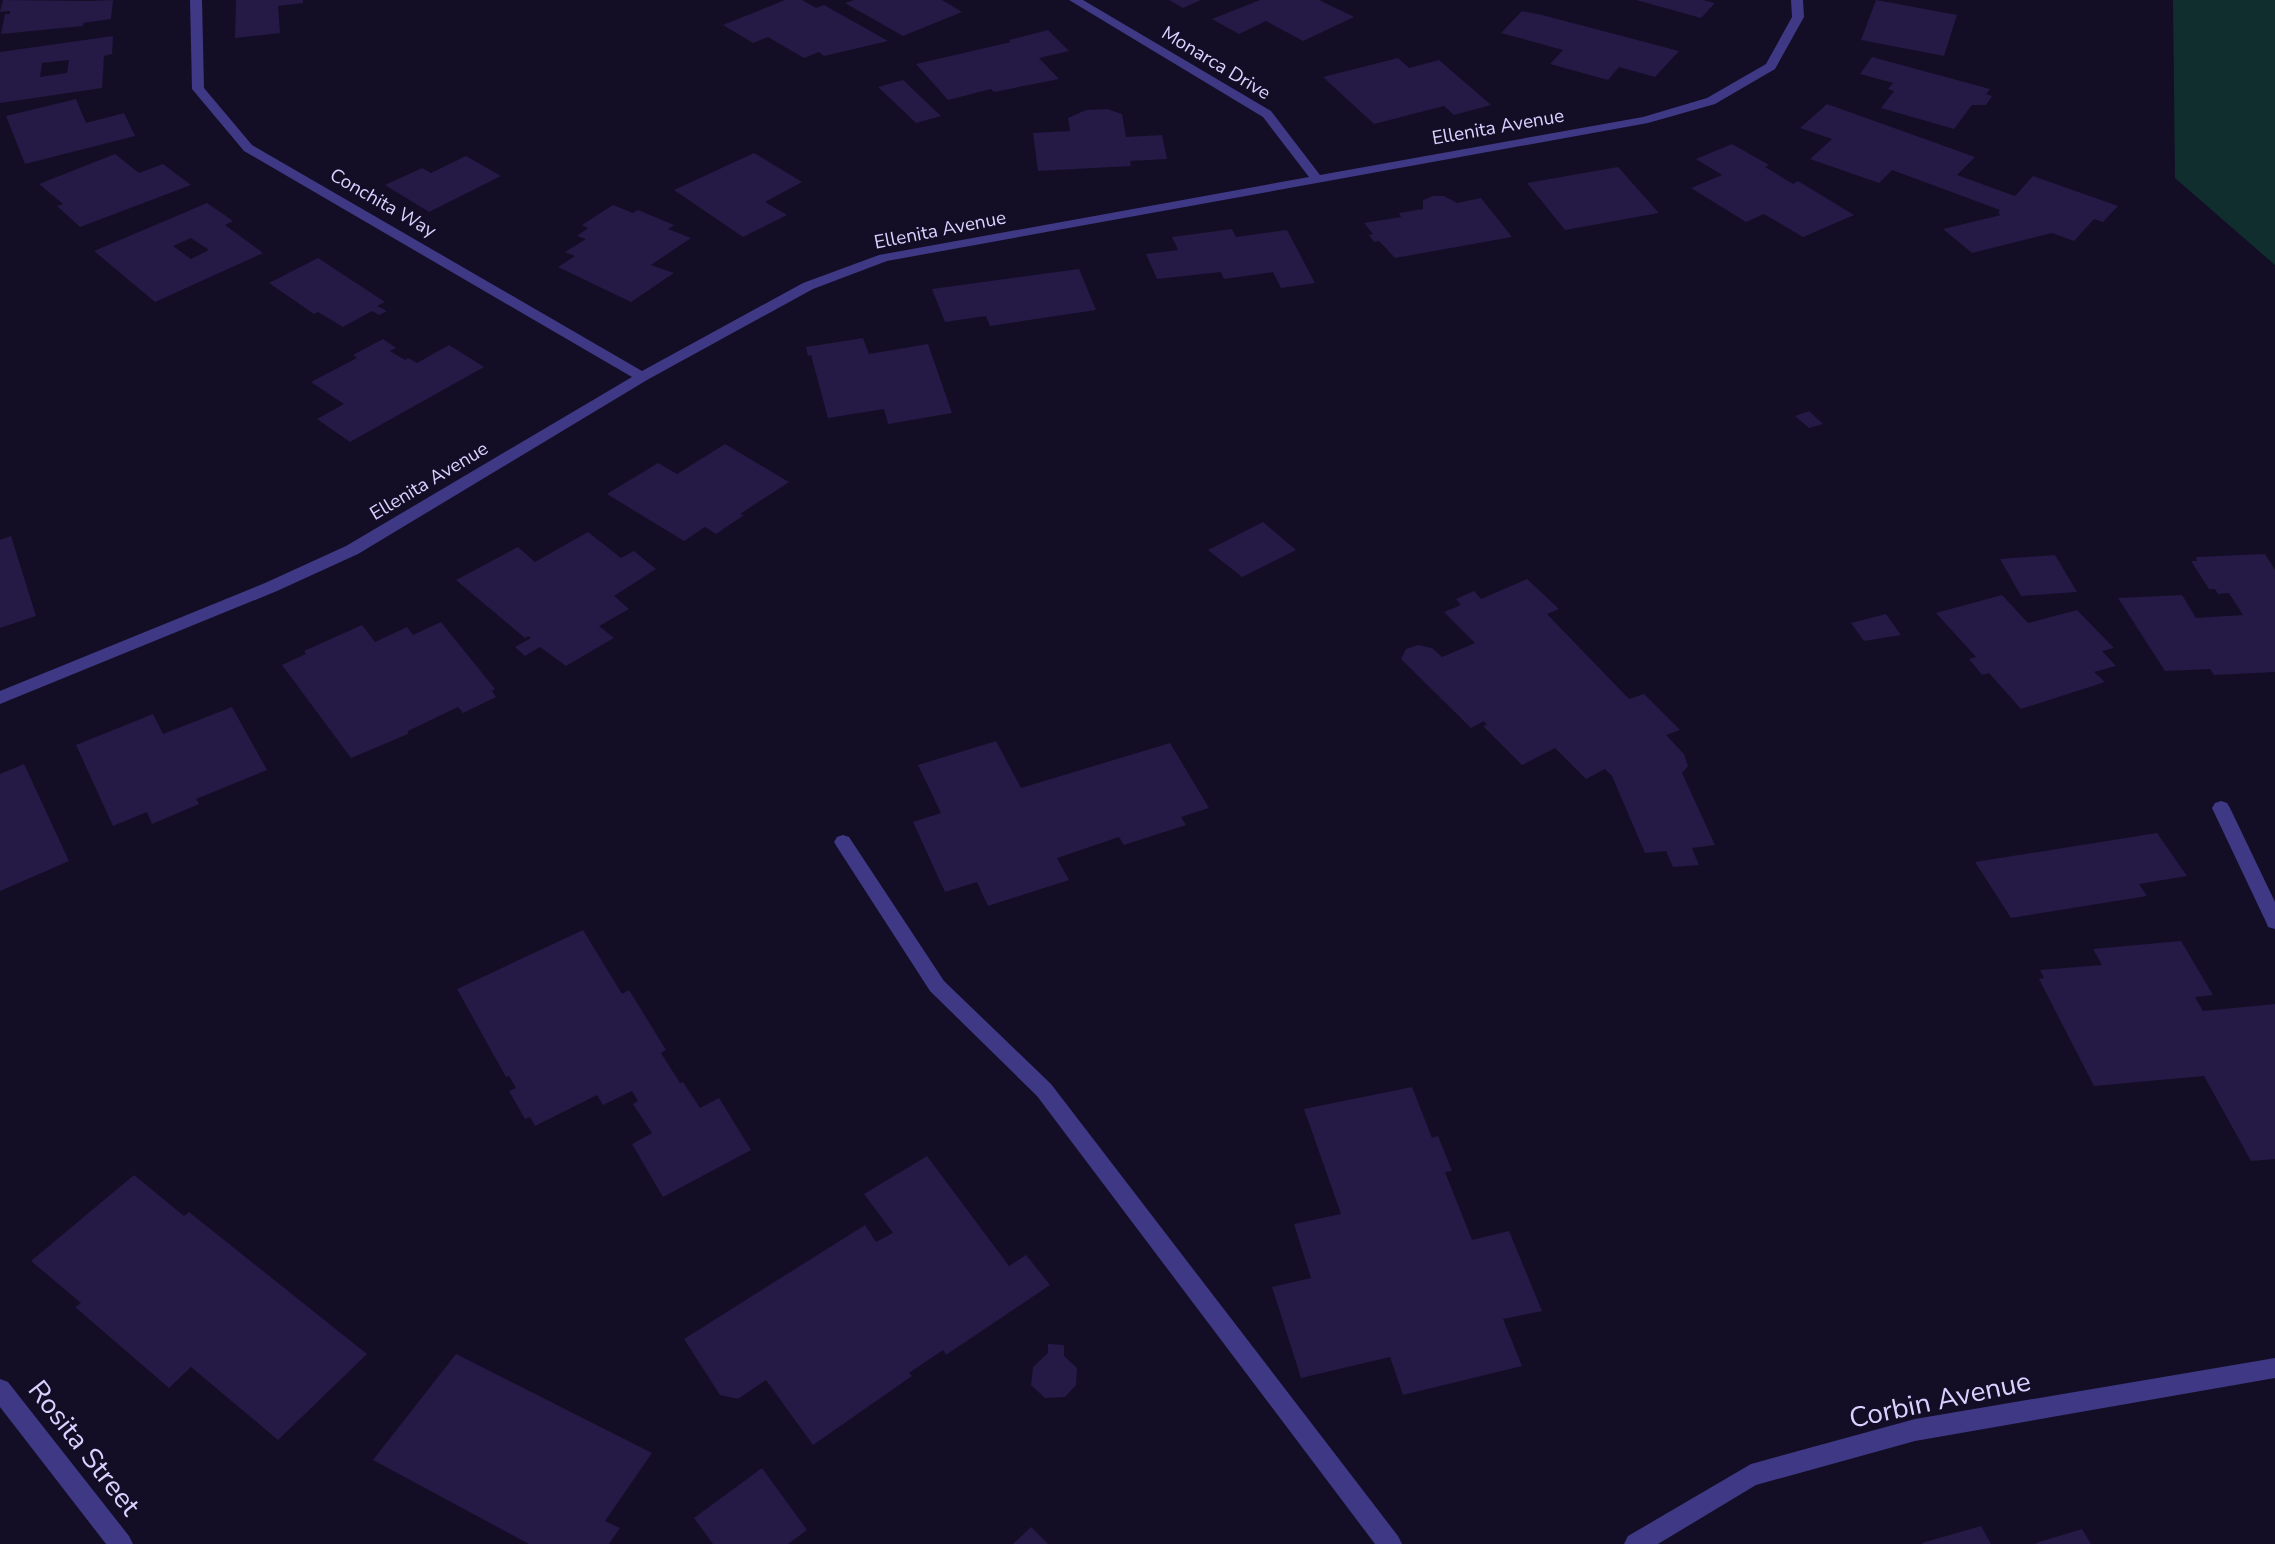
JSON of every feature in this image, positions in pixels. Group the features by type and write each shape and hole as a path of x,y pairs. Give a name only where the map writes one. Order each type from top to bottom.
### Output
{"street":[{"name":"Conchita Way","path":"196,0 198,89 248,148 642,377"},
{"name":"Monarca Drive","path":"1075,0 1266,114 1317,179"},
{"name":"Ellenita Avenue","path":"0,698 271,587 352,550 642,377 808,286 884,258 1644,120 1711,101 1771,66 1798,17 1797,0"},
{"path":"2221,808 2275,922"},
{"path":"843,842 937,986 1044,1090 1390,1544"},
{"name":"Corbin Avenue","path":"1636,1544 1751,1475 1903,1434 2275,1368"},
{"name":"Rosita Street","path":"0,1389 121,1544"}],"green space":[{"path":"2173,0 2275,0 2275,265 2175,178"}],"building":[{"path":"3,0 113,0 111,19 83,23 83,26 1,34 5,14 10,14 10,11 0,12"},
{"path":"236,0 303,0 303,3 278,6 280,33 235,38"},
{"path":"785,0 802,0 816,8 824,5 888,41 824,56 819,52 804,58 768,37 753,43 723,25"},
{"path":"854,0 942,0 962,12 903,36 845,3"},
{"path":"1169,0 1201,0 1183,8"},
{"path":"1260,0 1319,0 1354,17 1303,41 1266,21 1239,34 1212,19"},
{"path":"1636,0 1703,0 1715,3 1701,18"},
{"path":"1876,0 1957,15 1944,56 1861,40"},
{"path":"1522,11 1679,51 1655,77 1619,67 1608,80 1550,64 1563,50 1501,33"},
{"path":"1048,30 1069,51 1039,58 1059,79 994,92 991,89 948,100 916,64 1011,42 1009,40"},
{"path":"113,36 112,54 104,56 102,88 0,103 0,52","holes":["69,60 67,73 40,77 42,63"]},
{"path":"1872,57 1990,89 1986,94 1992,96 1986,105 1972,105 1954,129 1881,108 1894,91 1888,89 1893,83 1860,74"},
{"path":"1398,58 1409,68 1439,60 1491,105 1454,115 1444,106 1374,124 1323,77"},
{"path":"903,80 941,116 916,123 878,87"},
{"path":"76,99 86,123 124,113 135,136 25,164 6,116"},
{"path":"1827,104 1975,157 1957,175 2015,196 2033,176 2118,206 2103,222 2094,219 2074,241 2052,233 1972,253 1943,229 2001,215 1998,213 2000,210 1892,170 1879,183 1810,159 1832,139 1800,128"},
{"path":"1107,109 1122,114 1126,137 1162,135 1167,159 1130,161 1131,166 1038,171 1033,133 1070,131 1068,118 1086,110"},
{"path":"1732,144 1769,165 1765,167 1793,184 1798,181 1854,215 1803,237 1764,214 1746,222 1691,188 1722,175 1696,159"},
{"path":"754,153 802,182 765,202 787,215 743,237 674,190"},
{"path":"115,154 139,173 163,164 191,185 80,227 57,206 63,204 39,184"},
{"path":"466,156 501,176 429,212 385,185 422,168 431,173"},
{"path":"1618,167 1659,213 1565,230 1527,183"},
{"path":"1444,196 1457,203 1481,198 1512,237 1395,258 1379,241 1374,242 1369,235 1373,234 1364,223 1401,217 1399,213 1423,209 1423,200"},
{"path":"207,203 233,221 225,225 263,253 155,302 94,251","holes":["191,238 209,250 191,259 173,246"]},
{"path":"613,205 633,213 638,210 674,225 668,229 691,238 651,265 674,273 631,302 558,267 575,256 565,252 586,239 577,236 588,228 582,225"},
{"path":"1232,229 1236,237 1287,230 1315,283 1281,288 1273,272 1224,279 1221,272 1157,279 1146,254 1178,250 1172,237"},
{"path":"318,258 385,302 377,306 387,311 379,315 372,311 343,327 318,312 314,314 269,283"},
{"path":"1079,269 1096,310 990,326 986,316 945,322 932,289"},
{"path":"863,338 869,354 928,344 952,413 888,424 884,409 828,418 811,355 808,356 806,347"},
{"path":"383,339 396,348 390,351 405,360 408,358 417,363 449,345 484,367 350,442 317,419 344,404 311,382 357,358 353,355"},
{"path":"1809,411 1823,424 1809,428 1795,416"},
{"path":"725,444 789,482 740,514 744,515 716,534 705,527 684,541 607,494 658,463 677,474"},
{"path":"1263,522 1296,550 1242,577 1208,550"},
{"path":"588,532 621,558 634,551 656,569 614,596 629,609 599,626 614,638 566,666 540,647 525,656 515,647 531,638 525,638 456,580 518,547 535,562"},
{"path":"11,536 36,616 0,628 0,540"},
{"path":"2265,554 2275,570 2275,672 2214,675 2210,669 2165,671 2118,598 2182,595 2196,618 2243,615 2229,593 2218,594 2215,589 2209,589 2191,561 2197,561 2196,557"},
{"path":"2055,555 2077,592 2021,596 2000,559"},
{"path":"1527,579 1559,609 1547,614 1629,699 1644,694 1680,730 1666,735 1684,754 1688,766 1682,773 1715,845 1692,848 1699,865 1673,867 1666,851 1645,853 1612,776 1605,769 1586,779 1555,748 1522,765 1483,726 1487,725 1484,721 1471,728 1401,659 1406,649 1418,645 1432,648 1442,657 1475,643 1444,612 1461,605 1456,599 1474,591 1481,599"},
{"path":"2002,595 2028,623 2077,610 2114,648 2102,651 2116,666 2094,672 2105,682 2021,709 1989,673 1982,675 1969,659 1976,657 1936,613"},
{"path":"1886,614 1901,635 1864,641 1851,623"},
{"path":"441,622 495,689 492,691 496,697 463,713 458,707 408,731 408,734 351,758 282,665 306,654 304,651 362,625 375,642 407,627 413,635"},
{"path":"232,707 267,770 196,799 199,804 152,824 147,812 113,826 76,745 153,714 163,734"},
{"path":"996,741 1021,788 1170,743 1209,808 1181,817 1186,825 1124,845 1119,837 1057,858 1069,880 988,906 977,882 945,892 913,822 941,813 918,765"},
{"path":"24,764 69,861 0,891 0,774"},
{"path":"2157,833 2187,876 2139,884 2147,896 2011,918 1975,862"},
{"path":"583,930 622,994 629,990 666,1050 661,1053 680,1083 683,1082 700,1108 719,1098 751,1150 663,1197 632,1144 652,1133 633,1104 638,1101 632,1091 603,1105 597,1095 535,1126 530,1117 525,1119 509,1091 516,1088 509,1076 506,1077 457,989"},
{"path":"2181,941 2213,995 2195,997 2203,1011 2275,1004 2275,1159 2251,1161 2204,1076 2094,1086 2039,979 2044,978 2040,970 2102,965 2093,949"},
{"path":"1412,1087 1432,1138 1438,1136 1452,1171 1445,1172 1472,1240 1509,1231 1542,1311 1503,1319 1522,1366 1403,1395 1390,1357 1301,1378 1272,1287 1311,1278 1294,1224 1341,1214 1304,1109"},
{"path":"927,1156 1009,1266 1026,1255 1050,1285 946,1355 943,1350 909,1373 912,1376 813,1445 766,1380 738,1399 720,1395 684,1339 865,1225 876,1242 893,1233 864,1194"},
{"path":"134,1175 184,1216 189,1212 367,1354 278,1440 191,1367 169,1388 75,1307 81,1303 31,1261"},
{"path":"1048,1344 1064,1345 1064,1356 1077,1368 1076,1385 1065,1397 1045,1398 1031,1385 1033,1367 1048,1353"},
{"path":"456,1354 652,1453 605,1521 620,1528 609,1544 529,1544 373,1460"},
{"path":"762,1468 807,1530 788,1544 713,1544 694,1518"},
{"path":"1981,1526 1991,1544 1922,1543"},
{"path":"1031,1527 1048,1544 1013,1544"},
{"path":"2082,1529 2091,1544 2036,1544 2036,1543"}]}
